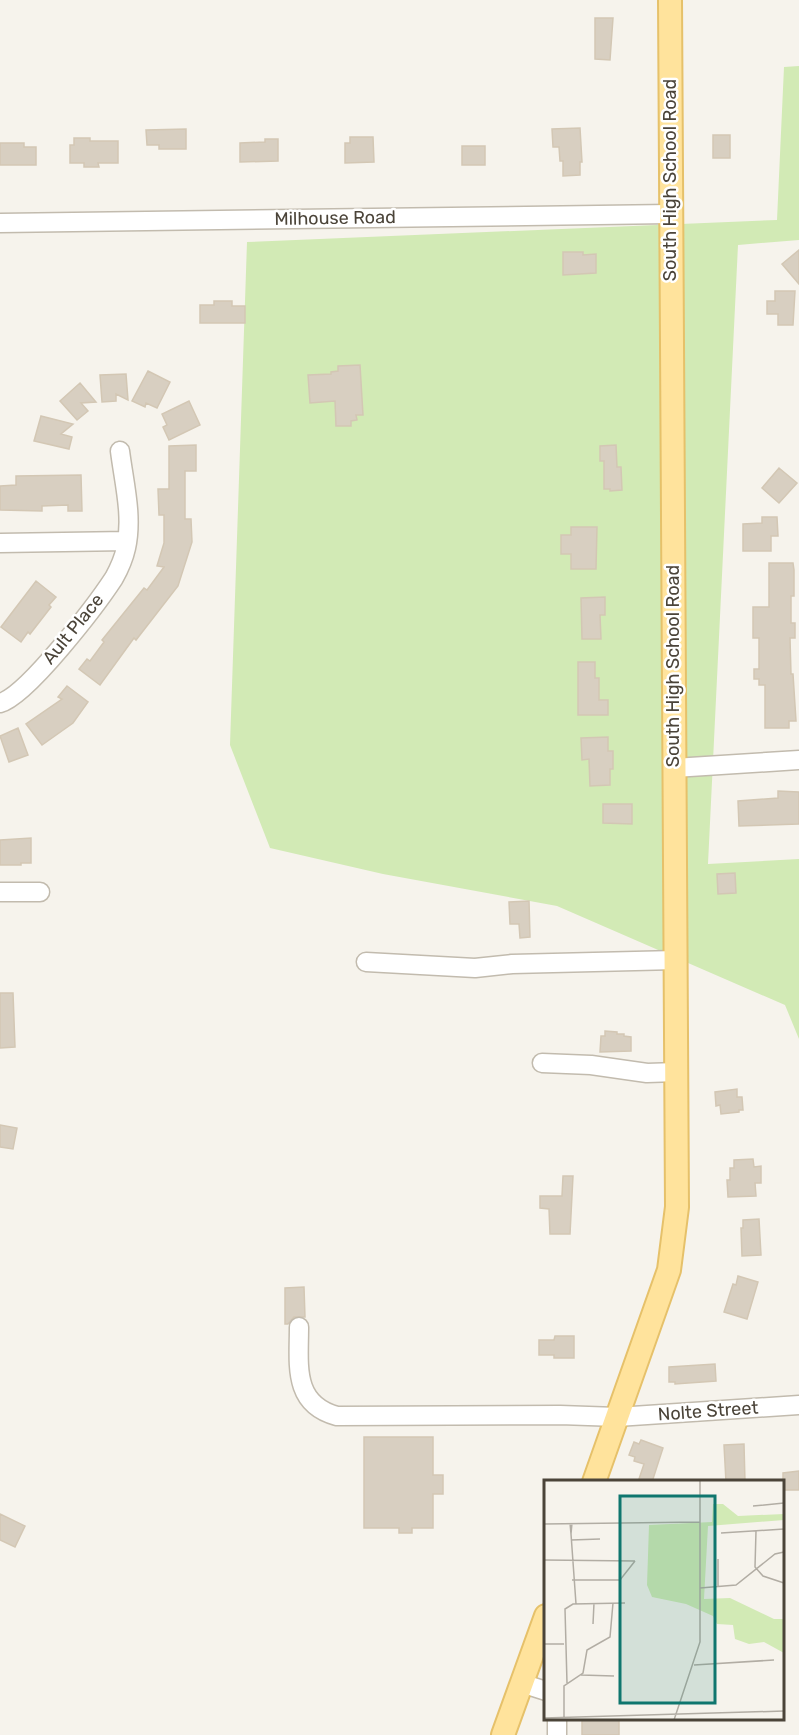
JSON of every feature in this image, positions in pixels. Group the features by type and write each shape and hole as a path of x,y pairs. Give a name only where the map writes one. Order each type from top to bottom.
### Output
{"main road":[{"name":"South High School Road","path":"595,1480 669,1270 678,1191 670,0"},
{"path":"503,1735 544,1621"}],"street":[{"name":"Milhouse Road","path":"0,223 670,213"},
{"name":"Ault Place","path":"0,703 6,702 27,686 81,622 116,575 127,541 129,520 120,451"},
{"path":"0,543 127,541"},
{"path":"674,768 799,760"},
{"path":"0,892 40,892"},
{"path":"366,962 475,968 512,964 676,960"},
{"path":"543,1063 591,1065 647,1073 677,1072"},
{"name":"Nolte Street","path":"299,1327 300,1377 311,1403 326,1413 337,1416 617,1417 799,1405"},
{"path":"521,1683 544,1690"}],"green space":[{"path":"799,66 799,240 738,245 708,864 799,859 799,1039 785,1005 557,906 383,874 270,848 230,745 247,242 777,220 784,67"}],"building":[{"path":"595,18 613,18 610,60 595,59"},
{"path":"580,128 582,162 580,162 580,175 563,176 563,161 560,161 559,147 553,147 552,129"},
{"path":"186,129 186,149 159,149 159,145 147,145 146,130"},
{"path":"713,135 730,135 730,158 713,158"},
{"path":"350,137 373,137 374,162 345,163 345,143 350,143"},
{"path":"74,138 90,138 90,141 118,141 118,163 98,163 99,167 84,167 84,163 70,163 70,145 74,145"},
{"path":"265,139 278,139 278,161 240,162 240,143 265,142"},
{"path":"0,143 24,143 24,147 36,147 36,165 0,165"},
{"path":"462,146 485,146 485,165 462,165"},
{"path":"799,250 799,284 782,264"},
{"path":"563,252 596,254 596,273 563,275"},
{"path":"775,291 795,291 793,325 778,325 778,314 767,314 767,301 775,301"},
{"path":"214,301 232,301 232,306 245,306 245,323 200,323 200,305 214,305"},
{"path":"360,365 363,415 356,415 357,420 351,421 351,426 336,426 335,401 310,403 308,375 331,374 331,372 338,371 338,366"},
{"path":"148,371 170,382 157,408 146,403 145,407 132,401"},
{"path":"126,374 128,400 116,394 116,401 102,402 100,375"},
{"path":"80,383 96,402 81,403 88,411 77,420 60,401"},
{"path":"189,401 200,425 169,440 163,427 167,425 162,414"},
{"path":"41,416 73,424 61,434 72,437 69,449 34,441"},
{"path":"196,445 196,471 185,471 185,519 191,519 192,542 178,586 136,640 134,638 100,685 79,669 87,659 90,661 104,642 102,640 144,588 147,590 164,567 157,566 164,543 164,515 159,515 158,489 169,489 169,446"},
{"path":"616,445 617,467 621,467 622,490 610,491 610,489 604,489 604,461 600,461 600,446"},
{"path":"779,468 797,483 779,503 762,488"},
{"path":"81,475 82,511 68,511 68,505 42,506 42,511 0,510 0,486 16,485 16,476"},
{"path":"762,517 777,517 778,536 771,536 771,551 743,551 743,524 762,523"},
{"path":"571,527 597,527 596,569 571,569 571,554 561,554 561,535 571,535"},
{"path":"769,563 793,563 794,570 791,623 795,623 795,638 790,638 796,721 789,721 789,728 765,728 765,685 759,685 759,679 754,679 754,669 759,669 759,638 753,638 753,607 769,607"},
{"path":"36,581 56,597 30,634 28,632 21,642 1,627"},
{"path":"605,597 605,615 600,615 601,639 582,639 581,598"},
{"path":"578,662 595,662 595,678 599,678 599,700 608,700 608,715 578,715"},
{"path":"67,686 88,702 73,723 42,745 26,724 62,699 58,697"},
{"path":"18,728 28,755 9,762 0,736"},
{"path":"608,737 608,751 613,751 610,785 590,786 589,759 582,760 581,738"},
{"path":"778,791 799,792 799,824 739,826 738,801 778,798"},
{"path":"603,804 632,804 632,824 603,823"},
{"path":"31,838 31,863 0,865 0,840"},
{"path":"735,873 736,893 718,894 717,874"},
{"path":"529,901 530,937 520,938 519,924 510,924 509,902"},
{"path":"0,993 13,993 15,1047 0,1048"},
{"path":"605,1031 631,1037 631,1051 600,1052 601,1036 605,1036"},
{"path":"737,1089 737,1097 742,1097 743,1110 721,1114 720,1105 716,1106 715,1092"},
{"path":"0,1125 17,1128 13,1149 0,1147"},
{"path":"753,1159 754,1167 761,1166 761,1183 755,1183 756,1196 728,1197 727,1180 730,1180 730,1168 734,1168 734,1160"},
{"path":"563,1176 573,1176 570,1234 550,1234 549,1209 540,1208 540,1196 562,1196"},
{"path":"759,1219 761,1255 742,1256 743,1220"},
{"path":"738,1276 758,1282 747,1319 724,1312"},
{"path":"304,1287 305,1317 294,1317 288,1324 285,1324 285,1288"},
{"path":"555,1336 574,1336 574,1358 539,1355 539,1340 554,1340"},
{"path":"715,1364 716,1381 675,1384 675,1382 669,1382 669,1367"},
{"path":"364,1437 433,1437 433,1475 443,1475 443,1494 433,1494 433,1528 412,1528 412,1533 399,1533 399,1528 364,1528"},
{"path":"641,1440 663,1448 653,1480 639,1480 644,1464 634,1461 635,1457 629,1455 634,1442 639,1444"},
{"path":"744,1444 745,1480 726,1480 724,1445"},
{"path":"799,1471 799,1490 784,1490 783,1473"},
{"path":"0,1514 25,1526 15,1547 0,1540"},
{"path":"582,1720 619,1720 619,1735 582,1735"}]}
